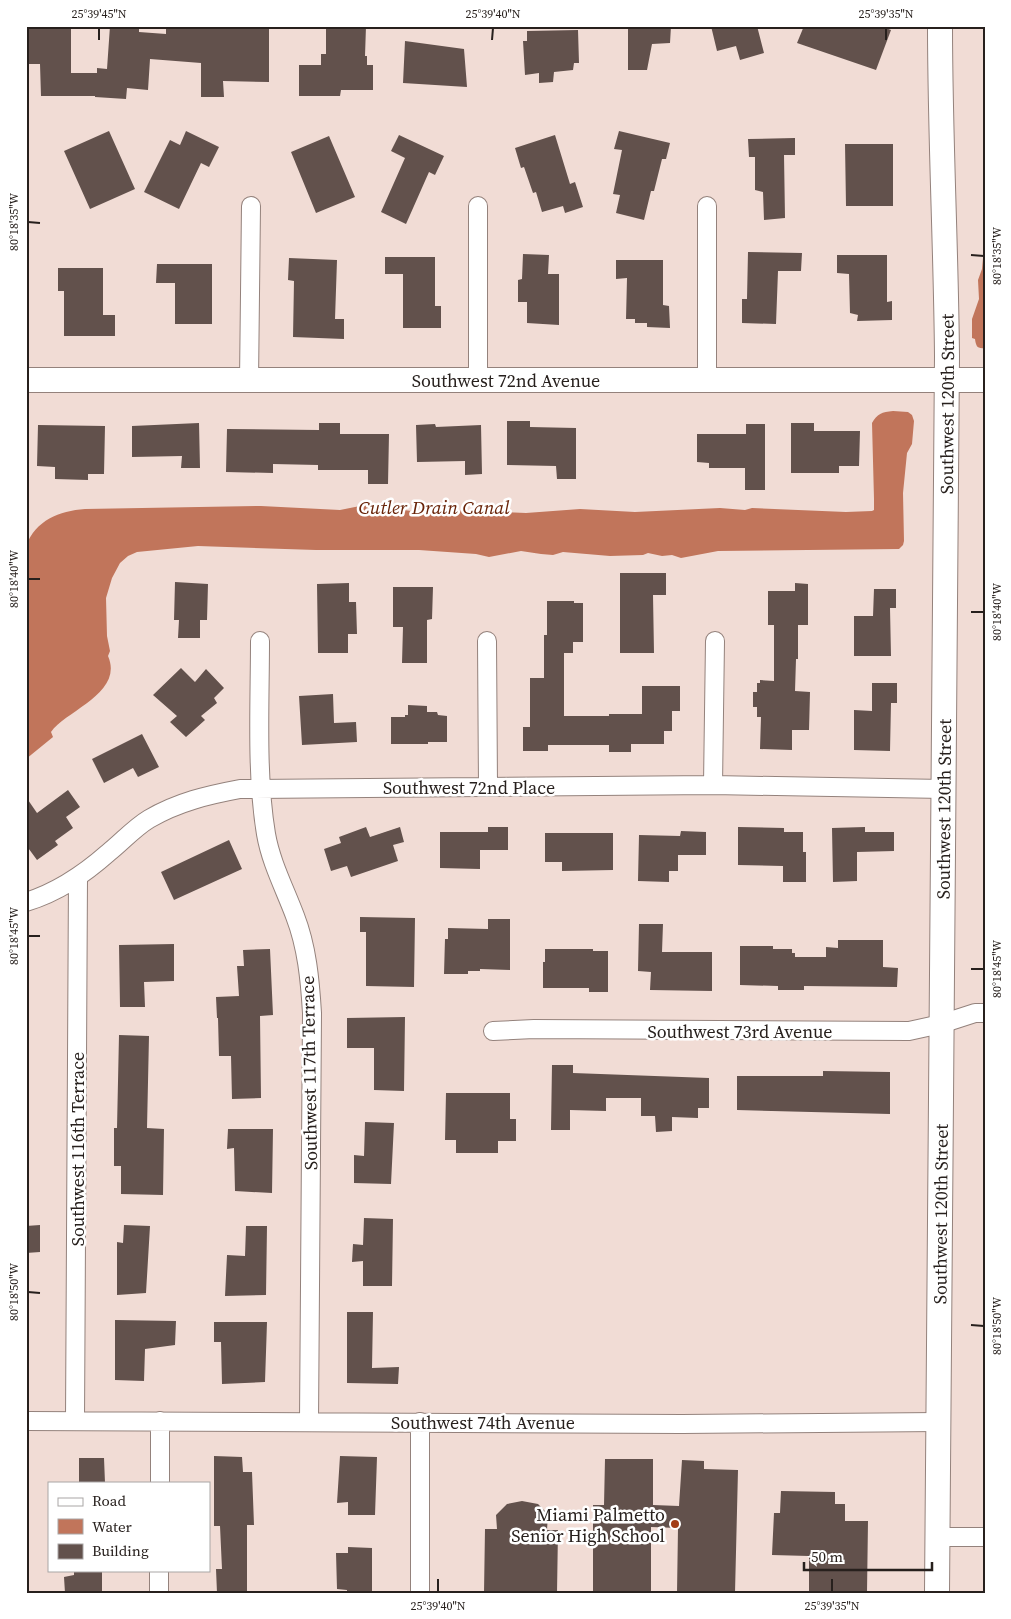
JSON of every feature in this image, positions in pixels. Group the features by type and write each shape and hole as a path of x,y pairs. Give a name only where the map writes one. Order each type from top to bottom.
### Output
{"street":[{"name":"Southwest 120th Street","path":"937,1593 947,380 945,233 940,110 940,26"},
{"path":"248,381 251,206"},
{"path":"478,206 478,380"},
{"path":"707,206 707,381"},
{"name":"Southwest 72nd Avenue","path":"26,380 985,380"},
{"name":"Southwest 117th Terrace","path":"260,641 262,789 266,835 275,865 303,939 311,989 309,1422"},
{"path":"487,641 488,787"},
{"path":"713,785 715,641"},
{"name":"Southwest 72nd Place","path":"26,902 61,888 78,877 148,820 169,809 207,795 240,789 713,785 944,789"},
{"name":"Southwest 116th Terrace","path":"75,1421 78,877"},
{"name":"Southwest 73rd Avenue","path":"493,1031 534,1029 909,1032 975,1013 985,1013"},
{"name":"Southwest 74th Avenue","path":"26,1421 939,1422"},
{"path":"160,1421 160,1482"},
{"path":"420,1422 420,1593"},
{"path":"937,1537 985,1537"},
{"path":"159,1572 159,1593"}],"water":[{"path":"985,237 985,348 980,348 977,346 975,339 972,338 972,319 979,299 978,280 982,269"},
{"path":"893,411 908,412 912,415 914,421 912,444 907,453 903,493 904,541 899,549 718,551 681,558 672,555 662,556 648,553 643,555 610,556 563,552 553,555 521,551 489,557 476,554 419,550 316,550 198,546 137,552 128,556 120,563 112,578 106,598 107,636 110,651 108,656 111,669 108,680 101,691 59,724 51,732 53,737 26,759 26,546 30,537 42,523 50,518 66,512 85,509 261,506 340,510 365,505 427,513 441,510 526,513 580,509 635,512 720,508 846,512 872,511 874,510 874,499 872,423 880,414"}],"building":[{"path":"26,26 71,26 71,73 97,73 97,68 107,69 110,26 139,26 139,32 166,34 166,26 201,29 201,26 269,26 269,82 223,81 224,97 201,97 201,63 150,59 148,90 127,88 126,99 95,96 41,96 40,64 26,64"},
{"path":"326,26 366,26 365,56 367,56 367,65 373,65 373,90 341,90 340,96 299,96 299,65 321,65 321,54 326,54"},
{"path":"628,26 671,26 670,43 652,44 647,70 628,70"},
{"path":"711,26 757,26 764,53 740,60 736,46 717,51"},
{"path":"804,26 880,26 891,30 876,70 797,43"},
{"path":"578,30 579,63 574,63 573,70 554,72 553,82 539,83 539,73 525,75 523,41 527,41 527,31"},
{"path":"405,41 464,49 467,87 403,83"},
{"path":"109,131 135,189 90,209 64,151"},
{"path":"186,131 219,147 209,167 201,163 179,209 144,192 170,140 180,145"},
{"path":"619,131 670,143 666,159 662,159 654,191 651,191 644,220 616,213 620,195 613,194 622,150 614,149"},
{"path":"399,135 444,156 435,175 429,172 406,224 381,212 405,158 391,151"},
{"path":"555,135 570,184 575,182 583,207 565,213 563,206 542,212 536,192 533,193 524,167 521,168 515,148"},
{"path":"329,136 355,197 316,213 291,152"},
{"path":"795,138 795,155 784,155 785,218 764,220 763,192 755,190 755,157 749,157 748,139"},
{"path":"845,144 893,144 893,206 846,206"},
{"path":"748,252 802,253 801,271 778,271 776,324 742,323 742,299 747,299"},
{"path":"523,254 549,255 548,274 559,274 559,325 527,323 527,302 518,302 518,280 522,279"},
{"path":"837,255 887,255 887,302 892,301 892,320 857,321 858,315 850,313 849,274 837,273"},
{"path":"385,257 435,257 435,306 441,306 441,328 403,328 403,274 385,274"},
{"path":"289,258 337,260 335,319 344,319 344,339 293,337 294,281 288,280"},
{"path":"616,260 663,260 663,305 669,306 670,328 647,327 647,323 635,323 635,319 626,319 627,278 616,279"},
{"path":"157,264 212,264 212,324 175,324 175,283 156,283"},
{"path":"58,268 103,268 103,315 115,315 115,336 64,336 64,291 58,291"},
{"path":"507,421 530,421 530,427 576,428 576,479 557,479 556,466 507,465"},
{"path":"199,423 200,468 181,468 182,456 132,457 132,426"},
{"path":"319,423 340,423 340,434 389,434 388,484 368,484 368,470 318,470 318,465 273,464 273,473 226,472 227,429 319,430"},
{"path":"791,423 814,423 814,431 860,431 859,466 839,466 839,473 791,473"},
{"path":"435,424 436,427 481,425 482,474 465,475 465,461 417,462 416,425"},
{"path":"746,424 765,424 765,490 745,490 745,468 709,468 709,463 697,462 697,434 746,434"},
{"path":"38,425 105,426 104,474 88,474 88,480 55,479 55,467 37,466"},
{"path":"620,573 666,573 666,595 653,595 654,653 620,653"},
{"path":"175,582 208,584 207,620 200,620 200,638 178,638 179,620 174,620"},
{"path":"349,583 349,602 356,602 357,634 348,634 348,653 318,653 317,584"},
{"path":"795,583 808,584 808,625 798,625 798,659 796,659 795,691 810,692 809,730 792,730 792,750 760,749 761,717 757,717 757,707 753,707 753,692 757,692 757,683 760,683 760,680 774,681 774,625 768,625 768,591 795,591"},
{"path":"393,587 433,587 432,619 427,620 427,663 402,663 403,627 393,627"},
{"path":"874,589 896,589 896,608 890,608 891,656 854,656 854,616 873,616"},
{"path":"547,601 583,603 583,642 573,642 573,653 564,653 564,716 642,714 642,686 680,686 680,711 672,711 672,731 664,731 664,744 631,744 631,752 609,752 609,745 548,745 548,751 523,751 523,727 530,727 530,678 544,678 544,635 547,635"},
{"path":"181,668 195,682 206,669 224,688 214,698 217,703 201,716 205,720 186,737 170,722 177,716 153,695"},
{"path":"872,683 897,683 897,703 891,703 890,751 854,750 854,710 872,711"},
{"path":"333,694 334,723 356,722 357,742 302,745 299,696"},
{"path":"408,705 427,706 427,712 437,712 438,715 447,716 447,742 391,744 391,717 405,717 405,715 408,715"},
{"path":"142,734 159,767 138,777 133,768 104,783 92,759"},
{"path":"68,790 80,807 66,817 73,828 55,841 58,845 37,860 26,845 26,797 37,813"},
{"path":"366,827 370,837 400,827 404,842 393,845 398,861 351,877 347,866 331,871 324,849 341,843 339,837"},
{"path":"488,827 508,827 508,850 480,850 480,869 440,868 440,832 488,832"},
{"path":"738,827 784,828 784,832 803,832 803,852 806,852 806,882 783,882 783,866 738,865"},
{"path":"865,827 865,832 894,832 894,851 857,852 857,881 833,882 832,828"},
{"path":"681,831 706,832 706,855 678,855 678,871 669,871 669,882 638,881 639,835 680,836"},
{"path":"545,833 613,833 613,870 562,871 562,862 545,862"},
{"path":"229,840 242,869 174,900 161,872"},
{"path":"360,917 415,918 414,987 366,986 366,932 360,932"},
{"path":"488,919 510,919 510,970 480,969 480,971 468,971 468,974 444,974 445,939 448,939 448,928 488,929"},
{"path":"639,924 663,924 662,952 712,952 712,991 650,990 651,972 638,971"},
{"path":"838,940 883,940 883,967 898,968 897,987 804,986 804,990 778,990 778,986 740,985 740,946 773,946 773,949 792,949 795,957 826,957 826,947 838,948"},
{"path":"174,944 174,981 144,982 145,1007 120,1007 119,945"},
{"path":"270,949 273,1015 260,1016 261,1098 232,1099 231,1056 219,1056 216,997 239,996 237,966 244,966 243,950"},
{"path":"545,949 593,949 593,951 608,951 608,992 589,992 589,988 543,988"},
{"path":"405,1017 404,1091 374,1090 374,1048 347,1048 347,1018"},
{"path":"119,1035 149,1036 147,1128 164,1129 163,1195 121,1194 121,1166 114,1166 114,1128 117,1128"},
{"path":"552,1065 573,1065 573,1073 709,1078 709,1108 698,1108 698,1118 672,1117 672,1131 656,1132 655,1116 641,1116 641,1098 606,1098 606,1111 570,1110 570,1130 551,1130"},
{"path":"823,1071 890,1072 890,1114 737,1110 737,1076 823,1076"},
{"path":"446,1093 510,1093 510,1119 516,1119 516,1141 498,1141 498,1153 456,1153 456,1140 445,1140"},
{"path":"365,1122 394,1123 391,1184 354,1183 354,1155 364,1156"},
{"path":"228,1129 273,1129 272,1193 235,1191 234,1148 227,1149"},
{"path":"364,1218 393,1219 392,1286 363,1286 363,1261 352,1262 353,1244 363,1245"},
{"path":"40,1225 40,1252 26,1253 26,1226"},
{"path":"124,1225 150,1226 146,1293 117,1295 117,1242 123,1243"},
{"path":"246,1226 267,1226 266,1295 225,1296 227,1255 245,1256"},
{"path":"347,1312 373,1312 372,1368 399,1367 398,1384 347,1383"},
{"path":"115,1320 176,1321 175,1345 145,1349 144,1381 115,1380"},
{"path":"214,1322 267,1322 265,1382 222,1384 221,1342 214,1342"},
{"path":"214,1456 242,1457 243,1472 252,1472 254,1525 247,1525 247,1591 217,1593 216,1569 222,1569 220,1526 214,1526"},
{"path":"340,1456 377,1457 375,1515 348,1515 348,1502 337,1503"},
{"path":"79,1458 104,1458 105,1482 79,1482"},
{"path":"605,1459 653,1459 653,1505 679,1506 682,1460 704,1461 704,1469 738,1470 735,1593 677,1593 678,1528 651,1527 651,1593 593,1593 593,1505 604,1505"},
{"path":"781,1491 835,1492 835,1504 845,1504 845,1521 868,1521 867,1593 809,1593 809,1556 772,1555 774,1513 780,1513"},
{"path":"522,1501 538,1504 548,1514 547,1530 558,1530 557,1593 484,1593 485,1529 497,1529 496,1515 507,1504"},
{"path":"348,1547 372,1548 372,1593 347,1593 347,1590 337,1589 336,1553 348,1553"},
{"path":"74,1572 102,1572 102,1593 65,1593 64,1577 74,1575"}],"place":[{"name":"Miami Palmetto Senior High School","path":"675,1524"}],"water label":[{"name":"Cutler Drain Canal","path":"434,507"}]}
